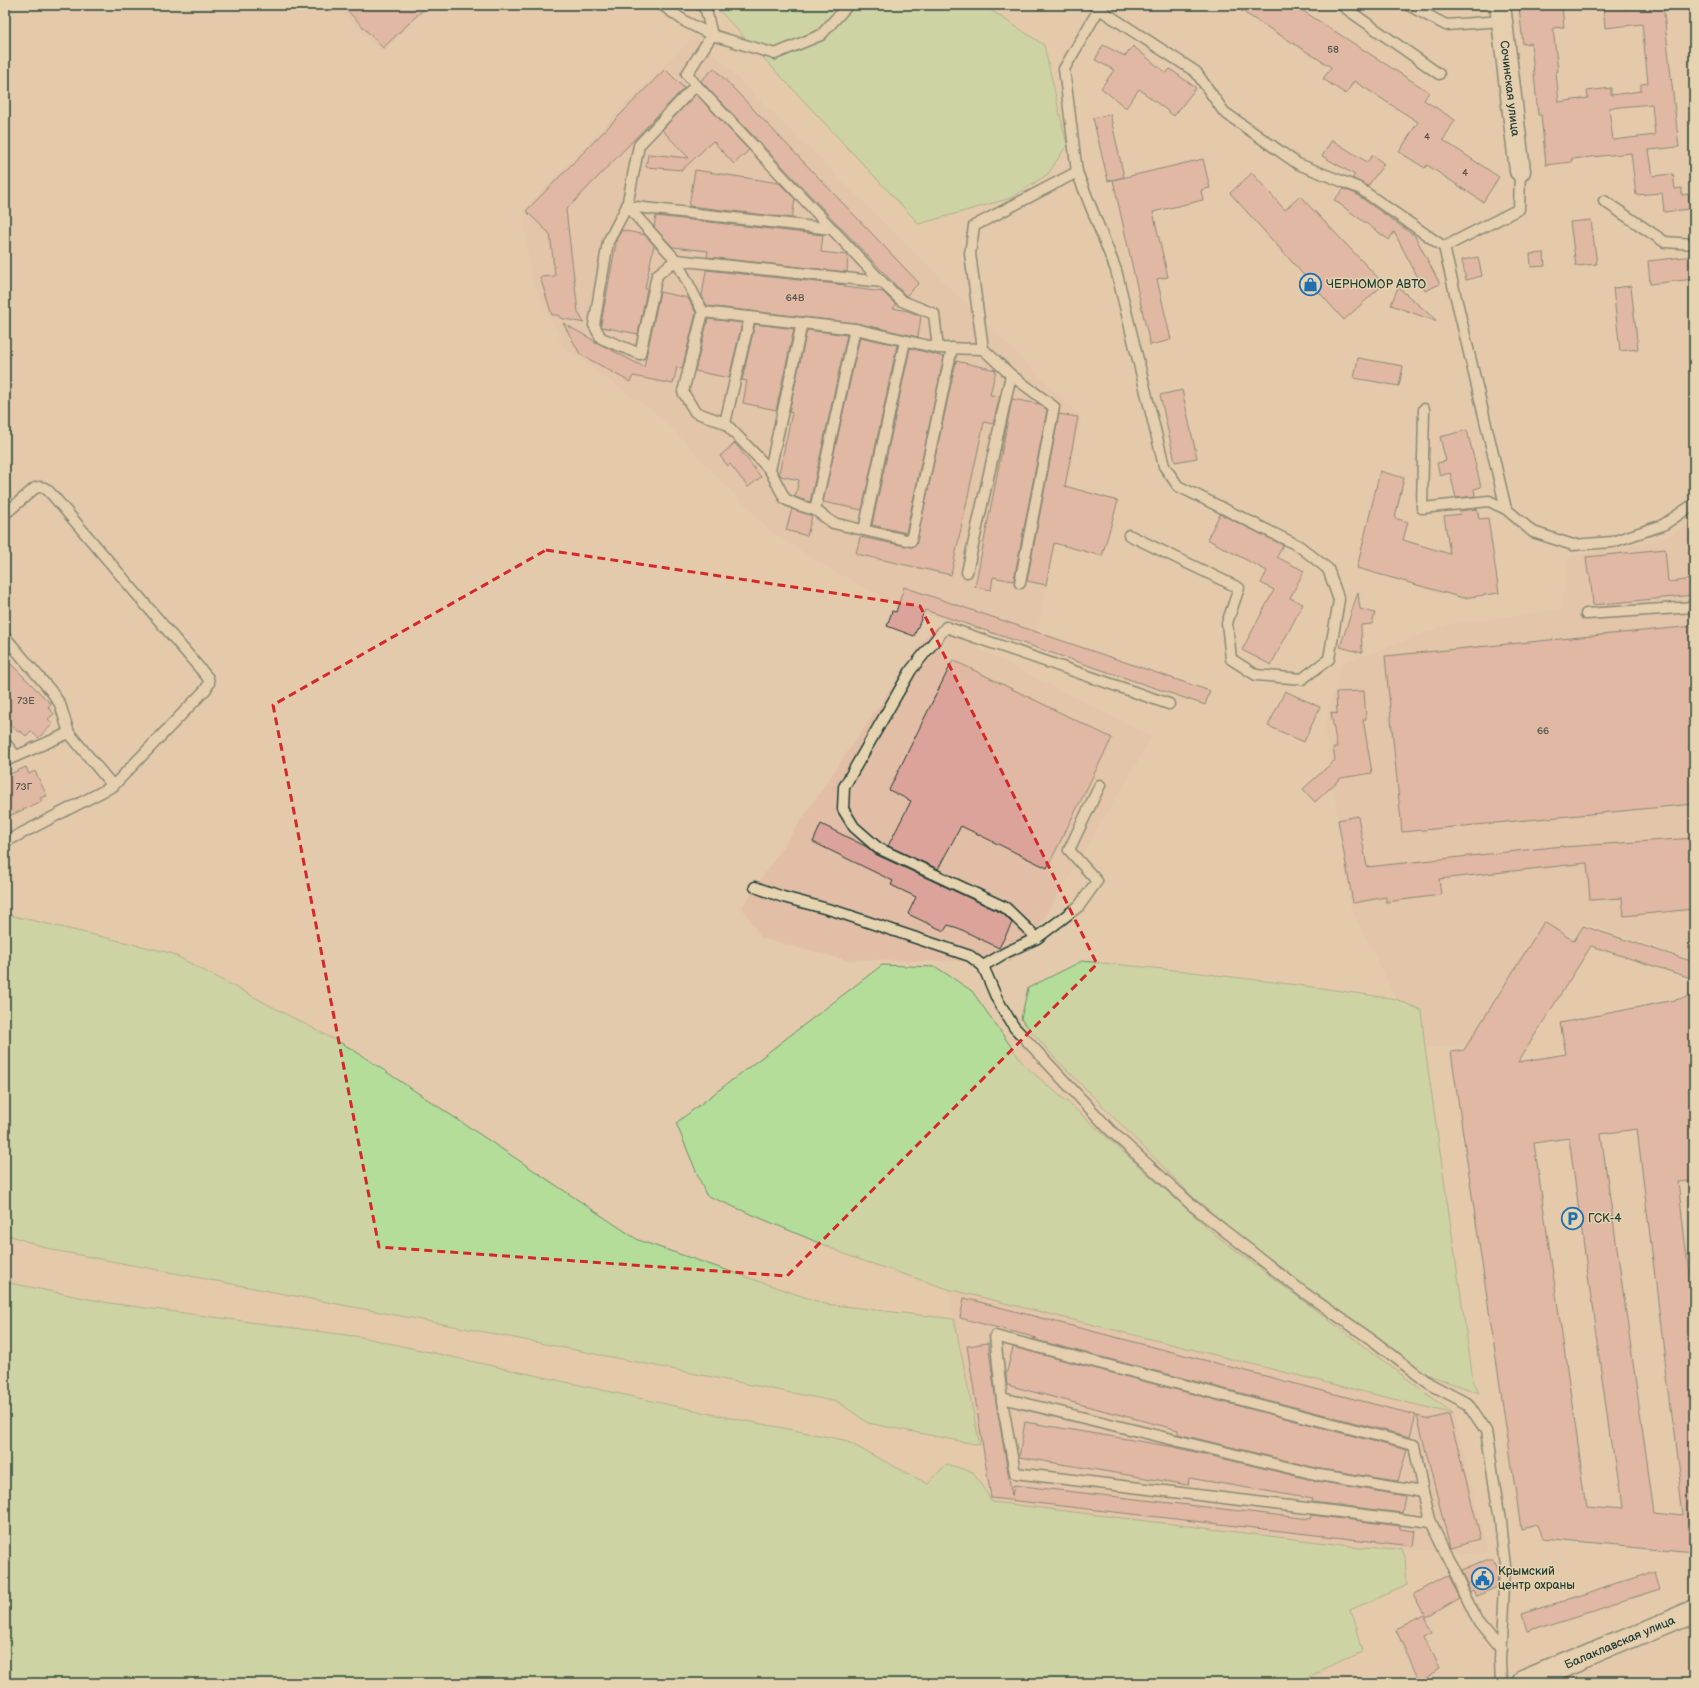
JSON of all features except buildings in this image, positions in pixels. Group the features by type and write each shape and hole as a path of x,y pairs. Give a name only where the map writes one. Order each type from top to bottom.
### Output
{"main road":[{"name":"Балаклавская улица","path":"1522,1683 1694,1611"}],"street":[{"name":"Сочинская улица","path":"1501,13 1520,171"}],"lane":[{"path":"662,5 686,22 712,35 775,54 822,35 848,5"},
{"path":"701,5 706,10 712,35 687,74 882,282 902,301 934,314 938,348"},
{"path":"1341,5 1439,74"},
{"path":"1408,5 1446,25 1501,13"},
{"path":"1130,535 1239,588 1227,623 1231,659 1256,676 1302,679 1329,659 1339,600 1328,569 1299,546 1178,486 1164,466 1116,270 1077,172 1064,69 1096,7 1196,72 1224,112 1298,164 1360,188 1444,247 1506,509"},
{"path":"696,85 639,145 627,206 608,242 594,325 601,338 640,354 657,275 676,260 882,282"},
{"path":"1444,247 1519,209 1520,171"},
{"path":"1020,583 1054,407 1011,375 983,349 970,254 974,226 1077,172"},
{"path":"1604,201 1665,242 1694,244"},
{"path":"627,206 832,229"},
{"path":"627,206 676,260 703,312 683,392 695,412 725,423 770,470 785,499 815,510 833,523 911,541 952,348"},
{"path":"703,312 855,329 938,348 983,349"},
{"path":"725,423 750,317"},
{"path":"770,470 802,323"},
{"path":"815,510 855,329"},
{"path":"864,530 905,341"},
{"path":"966,572 1011,375"},
{"path":"1424,409 1422,508 1489,501 1506,509 1532,532 1572,545 1612,542 1663,525 1694,504"},
{"path":"5,514 35,488 40,486 44,487 56,498 208,678 209,683 206,689 113,786 5,842"},
{"path":"1586,614 1694,607"},
{"path":"1036,938 1006,908 878,848 854,827 843,809 844,787 911,670 946,627 1169,704"},
{"path":"5,637 60,704 69,733 113,786"},
{"path":"5,761 69,733"},
{"path":"5,743 16,756"},
{"path":"982,966 1036,938 1079,906 1097,881 1069,850 1100,785"},
{"path":"755,887 783,897 835,911 927,940 970,956 982,966 997,999 1014,1027 1110,1130 1193,1206 1303,1292 1375,1342 1430,1384 1468,1404 1486,1432 1500,1520 1505,1568 1501,1683"},
{"path":"1431,1523 1015,1473 1002,1398 995,1336 1414,1445 1423,1492 1431,1523 1479,1622 1501,1649"},
{"path":"1002,1398 1319,1475 1423,1492"}],"highlighted area":[{"path":"546,550 920,606 1097,964 787,1276 379,1247 273,705"}],"shaded area":[{"path":"336,5 432,5 382,52"},
{"path":"694,35 1081,417 1034,646 899,606 825,566 768,529 660,416 565,349 531,278 523,210"},
{"path":"1694,523 1694,960 1584,922 1499,1055 1481,1054 1462,1044 1425,1048 1421,1010 1396,999 1350,905 1325,726 1341,664 1448,625 1561,610 1569,557 1659,541"},
{"path":"933,626 1152,737 1037,930 1012,962 847,960 761,938 742,907"},
{"path":"948,1289 1454,1414 1488,1553 1359,1547 992,1502"}],"green space":[{"path":"714,5 983,5 1044,45 1067,145 1048,174 1011,198 919,224"},
{"path":"5,914 171,953 352,1049 638,1240 825,1304 954,1319 980,1445 868,1423 838,1402 469,1329 53,1250 5,1234"},
{"path":"1082,961 1184,971 1321,988 1396,999 1421,1010 1425,1048 1473,1380 1479,1393 1422,1373 1298,1284 1194,1198 1052,1055 1021,1019 1028,988"},
{"path":"882,965 936,967 972,991 1024,1065 1217,1236 1454,1414 948,1289 852,1257 706,1195 676,1123"},
{"path":"5,1282 109,1303 361,1337 716,1415 844,1440 928,1484 946,1464 973,1472 992,1502 1359,1547 1402,1549 1405,1557 1407,1585 1350,1610 1362,1651 1295,1683 5,1683"}],"place":[{"name":"ЧЕРНОМОР АВТО","path":"1311,284"},
{"name":"ГСК-4","path":"1572,1218"},
{"name":"Крымский центр охраны","path":"1482,1578"}]}
